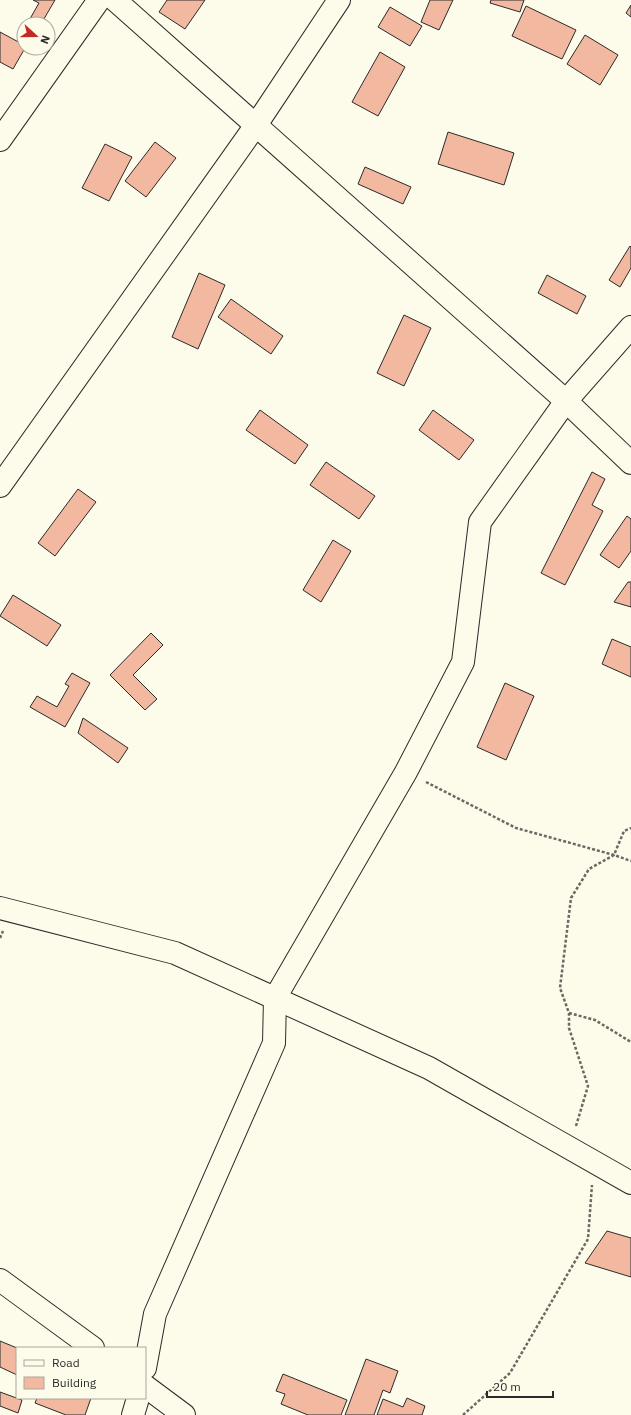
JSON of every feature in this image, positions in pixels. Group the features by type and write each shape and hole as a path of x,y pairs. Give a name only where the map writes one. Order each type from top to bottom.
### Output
{"street":[{"path":"0,140 99,0"},
{"path":"115,0 566,401 631,463"},
{"path":"0,486 256,125 339,0"},
{"path":"146,1363 155,1314 274,1043 275,998 406,772 463,662 480,522 566,401 631,327"},
{"path":"0,908 175,952 429,1068 631,1182"},
{"path":"0,1280 92,1347"},
{"path":"146,1387 184,1415"},
{"path":"133,1415 138,1399"}],"path":[{"path":"406,772 516,828 631,861"},
{"path":"570,1148 588,1086 569,1028 569,1013 560,988 571,898 589,869 614,855 624,831 631,828"},
{"path":"569,1013 595,1020 631,1042"},
{"path":"463,1415 510,1374 588,1238 593,1161"}],"building":[{"path":"33,0 55,0 46,16 32,16 39,3"},
{"path":"167,0 205,0 185,29 159,12"},
{"path":"430,0 453,0 439,30 421,22"},
{"path":"491,0 524,0 520,12 490,3"},
{"path":"631,5 631,17 626,13"},
{"path":"526,6 576,30 562,59 512,36"},
{"path":"390,7 422,26 410,46 378,27"},
{"path":"0,32 16,41 16,56 20,56 13,69 0,62"},
{"path":"585,35 618,55 600,85 567,64"},
{"path":"380,52 405,67 378,116 352,102"},
{"path":"448,132 514,153 504,185 438,164"},
{"path":"155,142 176,158 146,197 125,181"},
{"path":"105,144 132,157 109,201 82,188"},
{"path":"365,167 411,187 403,204 358,184"},
{"path":"630,246 631,268 620,287 609,280"},
{"path":"199,273 225,285 198,349 172,337"},
{"path":"547,275 586,296 577,314 538,293"},
{"path":"231,299 283,336 271,354 218,317"},
{"path":"404,315 431,328 404,386 377,373"},
{"path":"260,410 308,445 295,464 246,430"},
{"path":"433,410 474,440 459,460 419,430"},
{"path":"326,462 375,496 359,519 310,485"},
{"path":"592,472 605,479 592,505 603,511 565,585 541,573"},
{"path":"78,489 96,502 55,556 38,543"},
{"path":"627,516 631,519 631,551 619,568 600,555"},
{"path":"333,540 351,551 321,602 303,590"},
{"path":"628,582 631,582 631,607 614,602"},
{"path":"13,595 61,625 47,646 0,616"},
{"path":"151,633 163,645 133,675 157,699 145,710 110,675"},
{"path":"612,639 631,647 631,677 602,664"},
{"path":"72,673 90,683 65,727 30,707 37,696 57,707 69,686 65,684"},
{"path":"505,683 534,696 506,760 477,747"},
{"path":"83,718 128,748 118,763 78,733"},
{"path":"607,1231 631,1238 631,1277 585,1263"},
{"path":"0,1341 16,1348 16,1375 0,1367"},
{"path":"366,1359 398,1371 390,1393 383,1390 374,1415 345,1415"},
{"path":"283,1374 347,1400 341,1415 308,1415 281,1404 285,1394 276,1391"},
{"path":"0,1392 22,1400 18,1413 0,1406"},
{"path":"407,1398 425,1406 422,1415 377,1415 383,1399 403,1407"},
{"path":"37,1399 91,1399 85,1415 66,1415 35,1403"}]}
